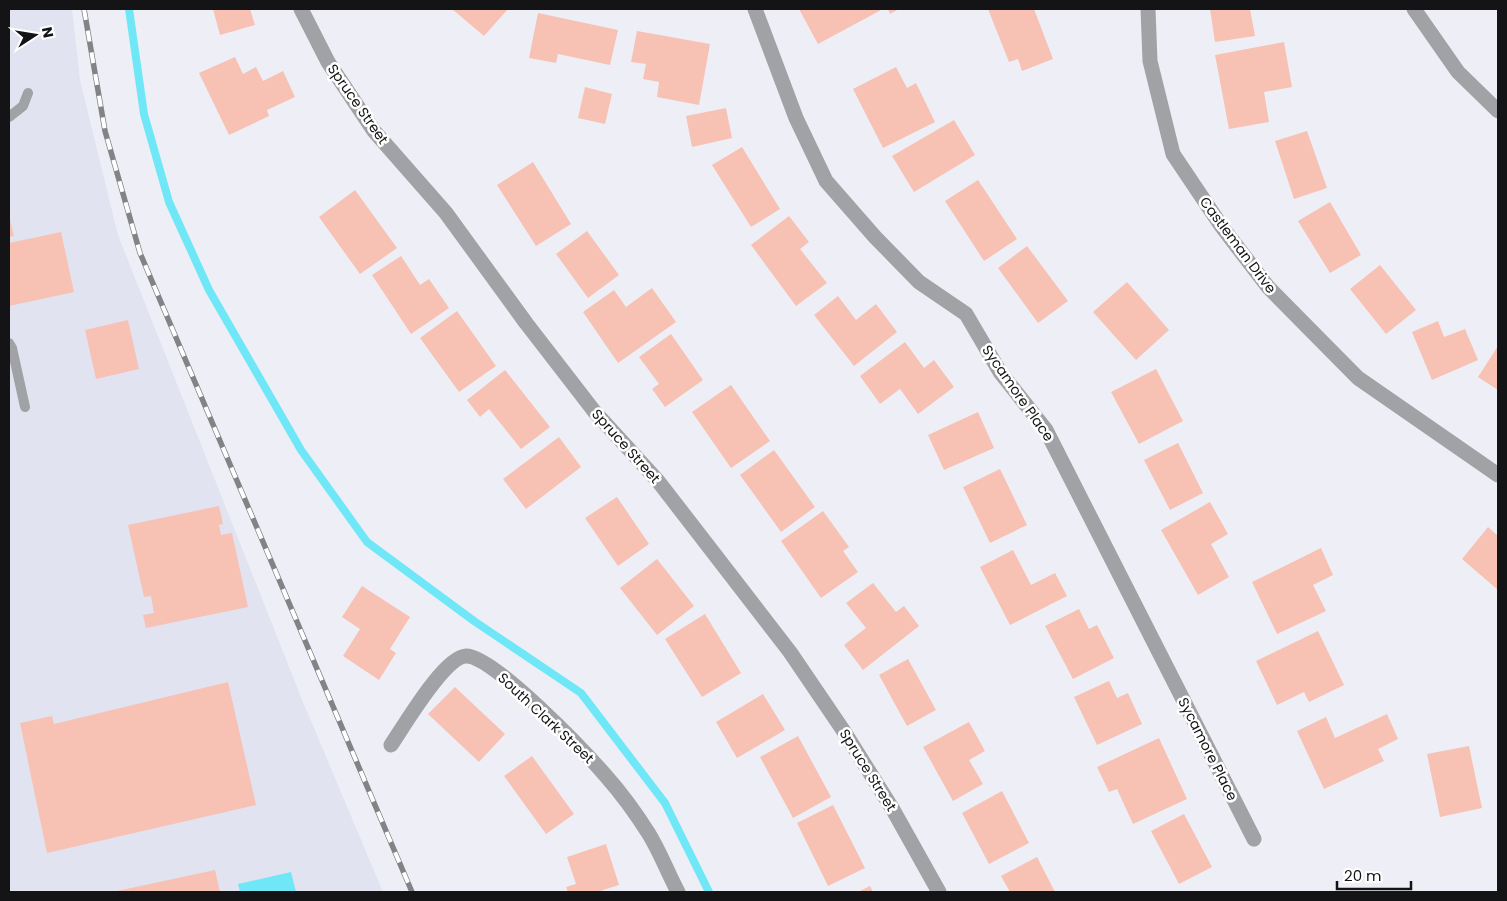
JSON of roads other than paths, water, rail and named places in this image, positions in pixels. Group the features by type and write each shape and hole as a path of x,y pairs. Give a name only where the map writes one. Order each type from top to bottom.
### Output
{"street":[{"name":"Spruce Street","path":"301,9 328,62 374,131 446,213 526,324 594,411 658,482 790,652 845,733 892,808 939,892"},
{"name":"Sycamore Place","path":"755,9 796,118 826,181 875,237 919,282 966,314 1000,372 1046,430 1254,839"},
{"name":"Castleman Drive","path":"1148,9 1150,61 1173,154 1233,242 1268,288 1358,378 1498,475"},
{"path":"1414,9 1458,72 1498,111"},
{"name":"South Clark Street","path":"391,744 441,672 451,662 466,656 482,661 506,679 562,730 608,777 649,835 678,892"}],"lane":[{"path":"9,117 23,106 28,93"},
{"path":"9,343 12,348 25,407"}],"water":[{"path":"291,872 296,892 240,892 238,884"}],"waterway":[{"path":"129,9 144,114 169,202 209,290 301,450 367,542 474,621 581,693 665,803 709,892"}],"railway":[{"path":"84,9 105,131 140,253 412,892"}]}
